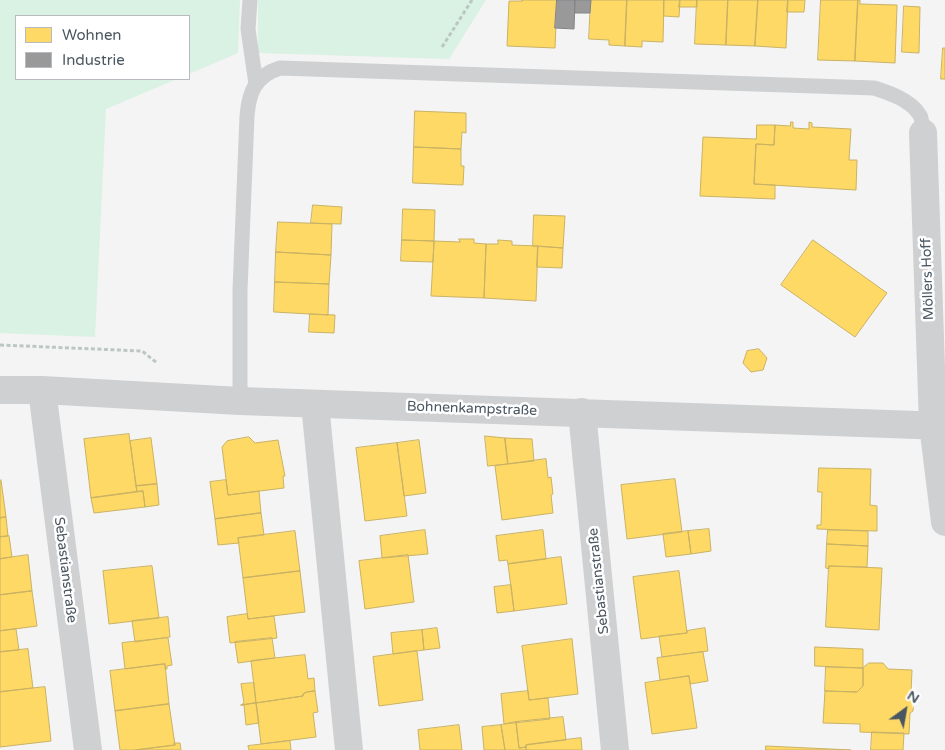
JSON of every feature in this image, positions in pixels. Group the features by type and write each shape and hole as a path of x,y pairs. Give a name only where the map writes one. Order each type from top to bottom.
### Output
{"street":[{"name":"Möllers Hoff","path":"923,133 945,522"},
{"name":"Bohnenkampstraße","path":"0,390 42,390 315,404 939,426"},
{"name":"Sebastianstraße","path":"42,390 88,750"},
{"path":"315,404 349,750"},
{"name":"Sebastianstraße","path":"582,412 615,750"}],"lane":[{"path":"250,0 248,28 256,84"},
{"path":"240,401 240,290 248,97 267,72 280,68 874,88 888,92 906,102 920,115 923,133"}],"path":[{"path":"425,72 472,0"},
{"path":"0,345 142,351 200,398"}],"green space":[{"path":"0,0 240,0 238,53 190,74 190,15 15,15 15,80 175,80 106,109 95,337 0,333"},
{"path":"258,0 486,0 449,59 258,53"}],"building: Wohnen":[{"path":"557,0 555,48 507,46 509,1"},
{"path":"591,0 627,0 625,46 609,45 609,40 589,39"},
{"path":"627,0 664,0 663,42 642,41 642,47 625,46"},
{"path":"664,0 680,0 679,17 664,16"},
{"path":"680,0 697,0 697,7 679,7"},
{"path":"697,0 728,0 726,45 695,44"},
{"path":"728,0 758,0 755,46 726,45"},
{"path":"758,0 788,0 786,48 755,46"},
{"path":"788,0 805,0 804,12 787,12"},
{"path":"821,0 858,0 855,61 818,60"},
{"path":"858,0 860,0 860,4 897,5 895,63 855,61"},
{"path":"904,6 920,7 919,53 902,52"},
{"path":"943,48 945,48 945,79 941,79"},
{"path":"415,111 466,113 466,133 462,132 461,149 414,147"},
{"path":"791,122 793,122 793,128 809,129 809,122 812,123 812,127 851,129 849,160 857,160 856,190 754,184 756,144 774,145 775,125 790,126"},
{"path":"757,125 775,125 774,145 756,144 754,184 775,185 775,199 700,196 703,137 756,139"},
{"path":"414,147 461,149 461,166 464,166 463,185 413,183"},
{"path":"313,205 342,207 341,224 311,223"},
{"path":"403,209 435,210 434,241 402,240"},
{"path":"534,215 565,216 563,248 533,246"},
{"path":"278,222 332,224 331,255 276,252"},
{"path":"459,239 474,239 474,243 486,244 484,298 431,296 434,241 460,242"},
{"path":"402,240 434,241 433,262 401,261"},
{"path":"498,240 512,241 512,245 538,246 536,301 484,298 486,244 498,244"},
{"path":"813,240 887,293 855,337 781,285"},
{"path":"538,246 563,248 562,268 537,267"},
{"path":"276,252 331,255 329,284 275,282"},
{"path":"275,282 329,284 328,315 274,312"},
{"path":"310,314 335,315 334,333 309,332"},
{"path":"759,349 767,358 763,370 751,372 743,363 747,351"},
{"path":"129,434 137,492 91,498 84,439"},
{"path":"485,436 505,438 508,464 488,466"},
{"path":"249,437 255,443 278,440 285,476 283,476 284,488 228,495 222,447 227,441"},
{"path":"151,438 157,484 136,486 130,441"},
{"path":"505,438 532,439 534,461 508,464"},
{"path":"419,440 426,493 404,496 397,443"},
{"path":"397,443 407,516 365,521 356,448"},
{"path":"546,459 548,478 551,477 553,513 502,520 495,466"},
{"path":"819,468 871,469 870,505 877,506 877,531 817,529 817,525 821,525 822,492 818,492"},
{"path":"675,479 682,532 627,539 621,485"},
{"path":"226,480 228,495 259,491 261,513 215,519 210,482"},
{"path":"0,481 6,517 0,518"},
{"path":"157,484 159,505 145,507 143,491 137,492 136,486"},
{"path":"143,491 145,507 94,513 91,498"},
{"path":"261,513 264,535 238,538 239,543 218,545 215,519"},
{"path":"6,517 8,536 0,537 0,518"},
{"path":"709,529 711,551 691,554 688,531"},
{"path":"425,530 428,554 382,558 380,536"},
{"path":"543,530 546,559 508,564 507,560 499,561 496,536"},
{"path":"828,530 868,531 868,546 827,544"},
{"path":"295,531 300,571 243,578 238,538"},
{"path":"688,531 691,554 666,557 663,534"},
{"path":"9,536 12,557 0,559 0,537"},
{"path":"827,544 868,546 867,567 829,566 829,569 826,568"},
{"path":"28,555 32,591 0,595 0,559"},
{"path":"408,555 414,602 365,609 359,561"},
{"path":"561,557 567,604 514,611 508,564"},
{"path":"152,566 159,618 109,624 103,571"},
{"path":"829,566 882,568 879,630 826,627"},
{"path":"300,571 305,612 248,619 243,578"},
{"path":"679,571 687,633 641,639 633,577"},
{"path":"511,585 514,611 497,613 494,587"},
{"path":"32,591 37,626 0,631 0,595"},
{"path":"247,614 248,619 274,616 277,638 230,643 227,617"},
{"path":"168,617 170,637 135,642 132,621"},
{"path":"437,628 440,648 424,650 422,630"},
{"path":"705,628 708,651 662,657 659,636 687,633 687,631"},
{"path":"16,629 19,650 0,652 0,631"},
{"path":"422,630 424,650 393,654 391,633"},
{"path":"168,638 172,665 167,666 167,669 165,669 165,664 125,669 122,643"},
{"path":"272,638 275,658 238,663 235,642"},
{"path":"572,639 578,694 529,700 522,646"},
{"path":"815,647 863,649 863,668 815,666"},
{"path":"28,649 33,688 0,692 0,652"},
{"path":"417,651 423,700 379,706 373,657"},
{"path":"703,652 708,681 690,684 689,676 660,680 657,658"},
{"path":"305,655 308,679 314,678 315,691 307,692 303,696 256,703 251,661"},
{"path":"869,663 883,663 888,669 912,670 911,693 914,697 913,711 910,713 909,734 860,732 860,724 823,723 825,691 857,692 863,686 863,668"},
{"path":"165,664 169,704 115,711 110,671"},
{"path":"826,667 863,668 863,686 857,692 825,691"},
{"path":"689,676 697,728 652,734 645,683"},
{"path":"254,683 256,703 241,705 244,703 241,684"},
{"path":"45,687 51,741 0,747 0,692"},
{"path":"315,691 318,712 313,713 316,737 261,744 256,703 303,696 307,692"},
{"path":"528,691 529,700 548,698 550,719 504,724 501,694"},
{"path":"256,703 259,723 246,725 244,705 241,705"},
{"path":"169,704 175,745 120,750 115,711"},
{"path":"563,717 566,740 526,745 526,747 519,748 516,722"},
{"path":"516,722 519,748 526,747 526,750 505,750 501,725"},
{"path":"459,725 462,750 420,750 418,730"},
{"path":"501,725 505,750 484,750 482,727"},
{"path":"872,732 904,733 903,750 871,750"},
{"path":"581,738 582,750 526,750 526,745"},
{"path":"290,741 291,750 249,750 248,746"},
{"path":"174,743 180,743 181,750 135,750 175,745"},
{"path":"766,746 851,750 766,750"}],"building: Industrie":[{"path":"557,0 575,0 574,29 555,28"},
{"path":"575,0 591,0 590,13 575,13"}]}
